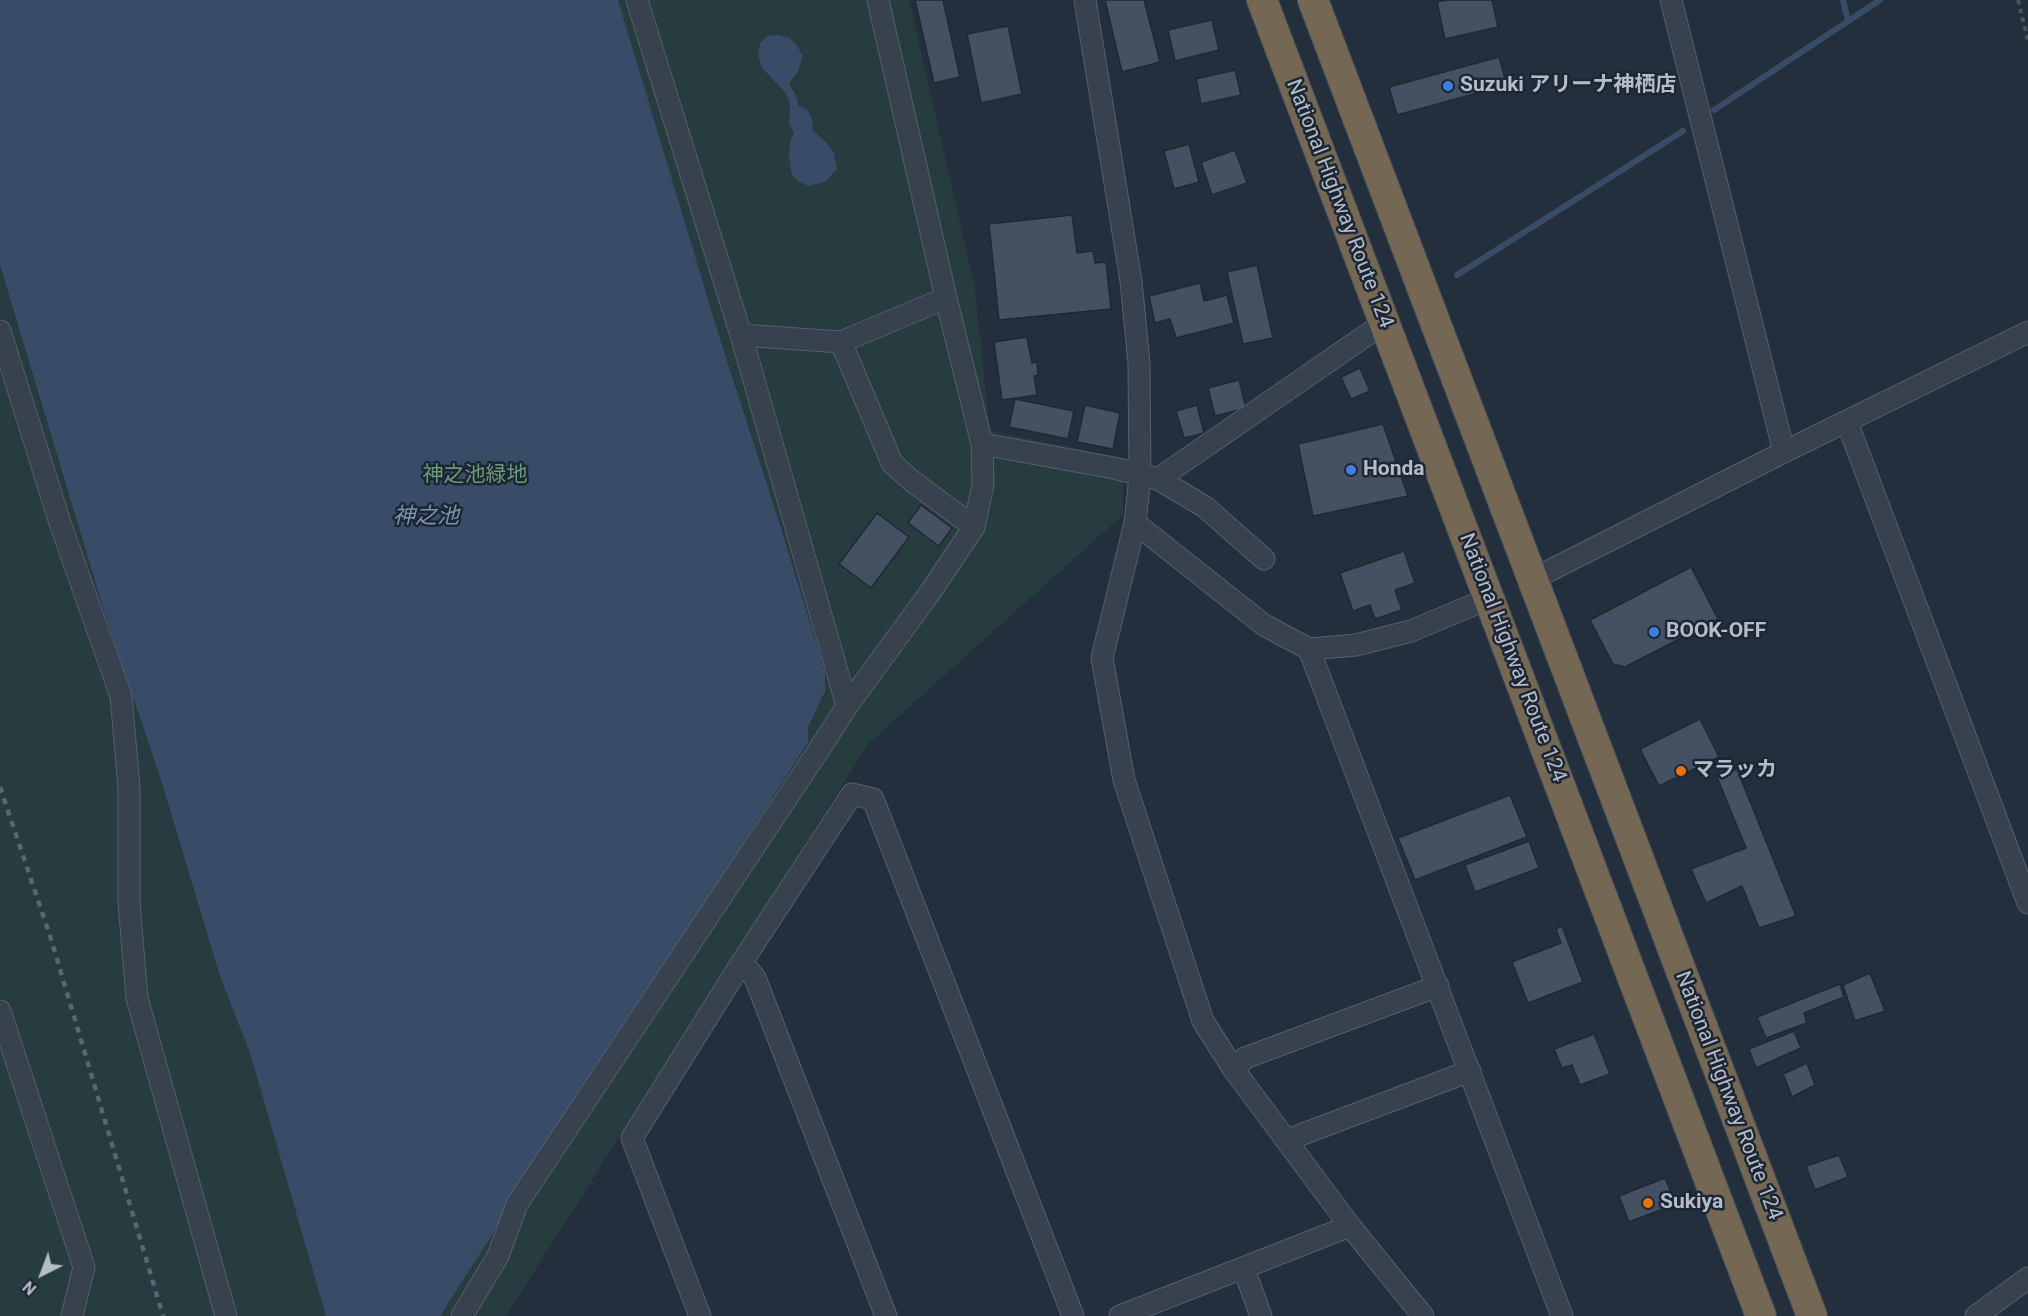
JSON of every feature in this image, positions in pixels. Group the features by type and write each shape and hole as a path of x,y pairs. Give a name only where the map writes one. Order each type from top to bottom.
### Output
{"highway":[{"name":"National Highway Route 124","path":"1262,0 1761,1316"},
{"name":"National Highway Route 124","path":"1312,0 1812,1316"}],"street":[{"path":"637,0 741,335 847,706"},
{"path":"462,1316 498,1256 518,1204 847,706 929,594 974,527 982,484 982,444 878,0"},
{"path":"1085,0 1131,281 1139,363 1141,425 1149,477 1102,658 1124,780 1203,1021 1234,1070 1350,1226 1423,1316"},
{"path":"1671,0 1784,452"},
{"path":"741,335 841,342 946,298"},
{"path":"1149,477 1384,323"},
{"path":"0,331 60,523 121,696 129,787 129,903 137,998 226,1316"},
{"path":"1533,579 2028,332"},
{"path":"841,342 892,463 912,481 974,527"},
{"path":"1846,423 2028,903"},
{"path":"982,444 1114,468 1149,477 1205,507 1264,559"},
{"path":"1136,523 1264,625 1309,649 1356,645 1411,631 1490,598"},
{"path":"1309,649 1562,1316"},
{"path":"700,1316 632,1138 742,962 852,795 873,800 1072,1316"},
{"path":"742,962 755,978 886,1316"},
{"path":"1234,1070 1245,1058 1438,986"},
{"path":"0,1011 84,1266 72,1316"},
{"path":"1287,1140 1470,1071"},
{"path":"1120,1316 1350,1226"},
{"path":"1244,1269 1261,1316"},
{"path":"1976,1316 2028,1278"}],"path":[{"path":"2018,0 2028,41"}],"green space":[{"name":"神之池","path":"0,0 909,0 975,288 990,431 1123,458 1123,515 869,743 506,1316 0,1316"}],"water":[{"name":"神之池","path":"0,0 618,0 718,333 825,672 825,691 808,727 808,742 440,1316 326,1316 251,1056 220,976 162,783 106,617 0,265"},
{"path":"767,36 788,37 796,44 803,56 797,73 789,83 798,105 808,111 813,121 812,130 826,142 834,153 837,169 826,181 809,186 799,182 792,175 789,158 790,141 794,133 789,124 790,103 785,92 763,69 758,56 760,43"}],"building":[{"path":"915,0 943,0 960,77 934,83"},
{"path":"1105,0 1144,0 1160,62 1122,72"},
{"path":"1492,0 1498,27 1445,39 1437,2"},
{"path":"1212,20 1219,50 1175,61 1168,30"},
{"path":"1008,26 1022,94 981,103 967,34"},
{"name":"Suzuki アリーナ神栖店","path":"1499,57 1507,85 1397,115 1389,87"},
{"path":"1235,70 1241,95 1201,104 1196,79"},
{"path":"1189,144 1199,182 1174,189 1164,151"},
{"path":"1235,150 1247,183 1212,195 1201,162"},
{"path":"1072,215 1077,253 1093,251 1095,263 1106,262 1111,309 999,320 989,224"},
{"path":"1257,265 1273,338 1243,344 1227,272"},
{"path":"1200,283 1204,301 1227,295 1234,323 1176,338 1170,319 1155,323 1149,296"},
{"path":"1027,337 1032,363 1037,362 1038,375 1034,376 1037,395 1002,400 994,342"},
{"path":"1360,368 1370,391 1351,399 1341,377"},
{"path":"1239,380 1246,408 1215,416 1208,388"},
{"path":"1015,399 1074,411 1068,439 1009,427"},
{"path":"1085,405 1120,413 1113,449 1077,442"},
{"path":"1197,405 1204,433 1184,438 1176,411"},
{"name":"Honda","path":"1383,424 1408,496 1313,516 1298,444"},
{"path":"921,505 952,528 939,546 908,523"},
{"path":"877,513 909,537 871,588 839,564"},
{"path":"1404,551 1415,583 1395,590 1402,610 1375,619 1370,605 1353,611 1340,573"},
{"path":"1691,567 1718,619 1625,667 1613,664 1590,620"},
{"path":"1700,719 1719,757 1659,786 1640,749"},
{"path":"1737,769 1796,916 1759,928 1742,886 1706,903 1691,869 1746,848 1717,777"},
{"path":"1510,795 1527,837 1415,880 1398,838"},
{"path":"1529,841 1539,868 1475,892 1465,865"},
{"path":"1562,926 1583,982 1528,1003 1512,962 1561,943 1556,929"},
{"path":"1870,973 1885,1011 1855,1021 1843,985"},
{"path":"1840,984 1844,997 1804,1013 1807,1023 1766,1038 1757,1017"},
{"path":"1794,1031 1801,1048 1756,1068 1749,1049"},
{"path":"1594,1034 1610,1074 1580,1085 1572,1065 1562,1068 1554,1049"},
{"path":"1807,1063 1815,1085 1792,1097 1783,1074"},
{"path":"1839,1155 1848,1177 1815,1190 1806,1166"},
{"path":"1665,1178 1676,1204 1629,1222 1619,1196"}],"waterway":[{"path":"1843,0 1848,21"},
{"path":"1714,110 1880,0"},
{"path":"1457,275 1683,131"}],"railway":[{"path":"0,787 51,939 163,1316"}],"place":[{"name":"Suzuki アリーナ神栖店","path":"1448,86"},
{"name":"Honda","path":"1351,470"},
{"name":"BOOK-OFF","path":"1654,632"},
{"name":"マラッカ","path":"1681,771"},
{"name":"Sukiya","path":"1648,1203"}],"park label":[{"name":"神之池緑地","path":"475,476"}]}
